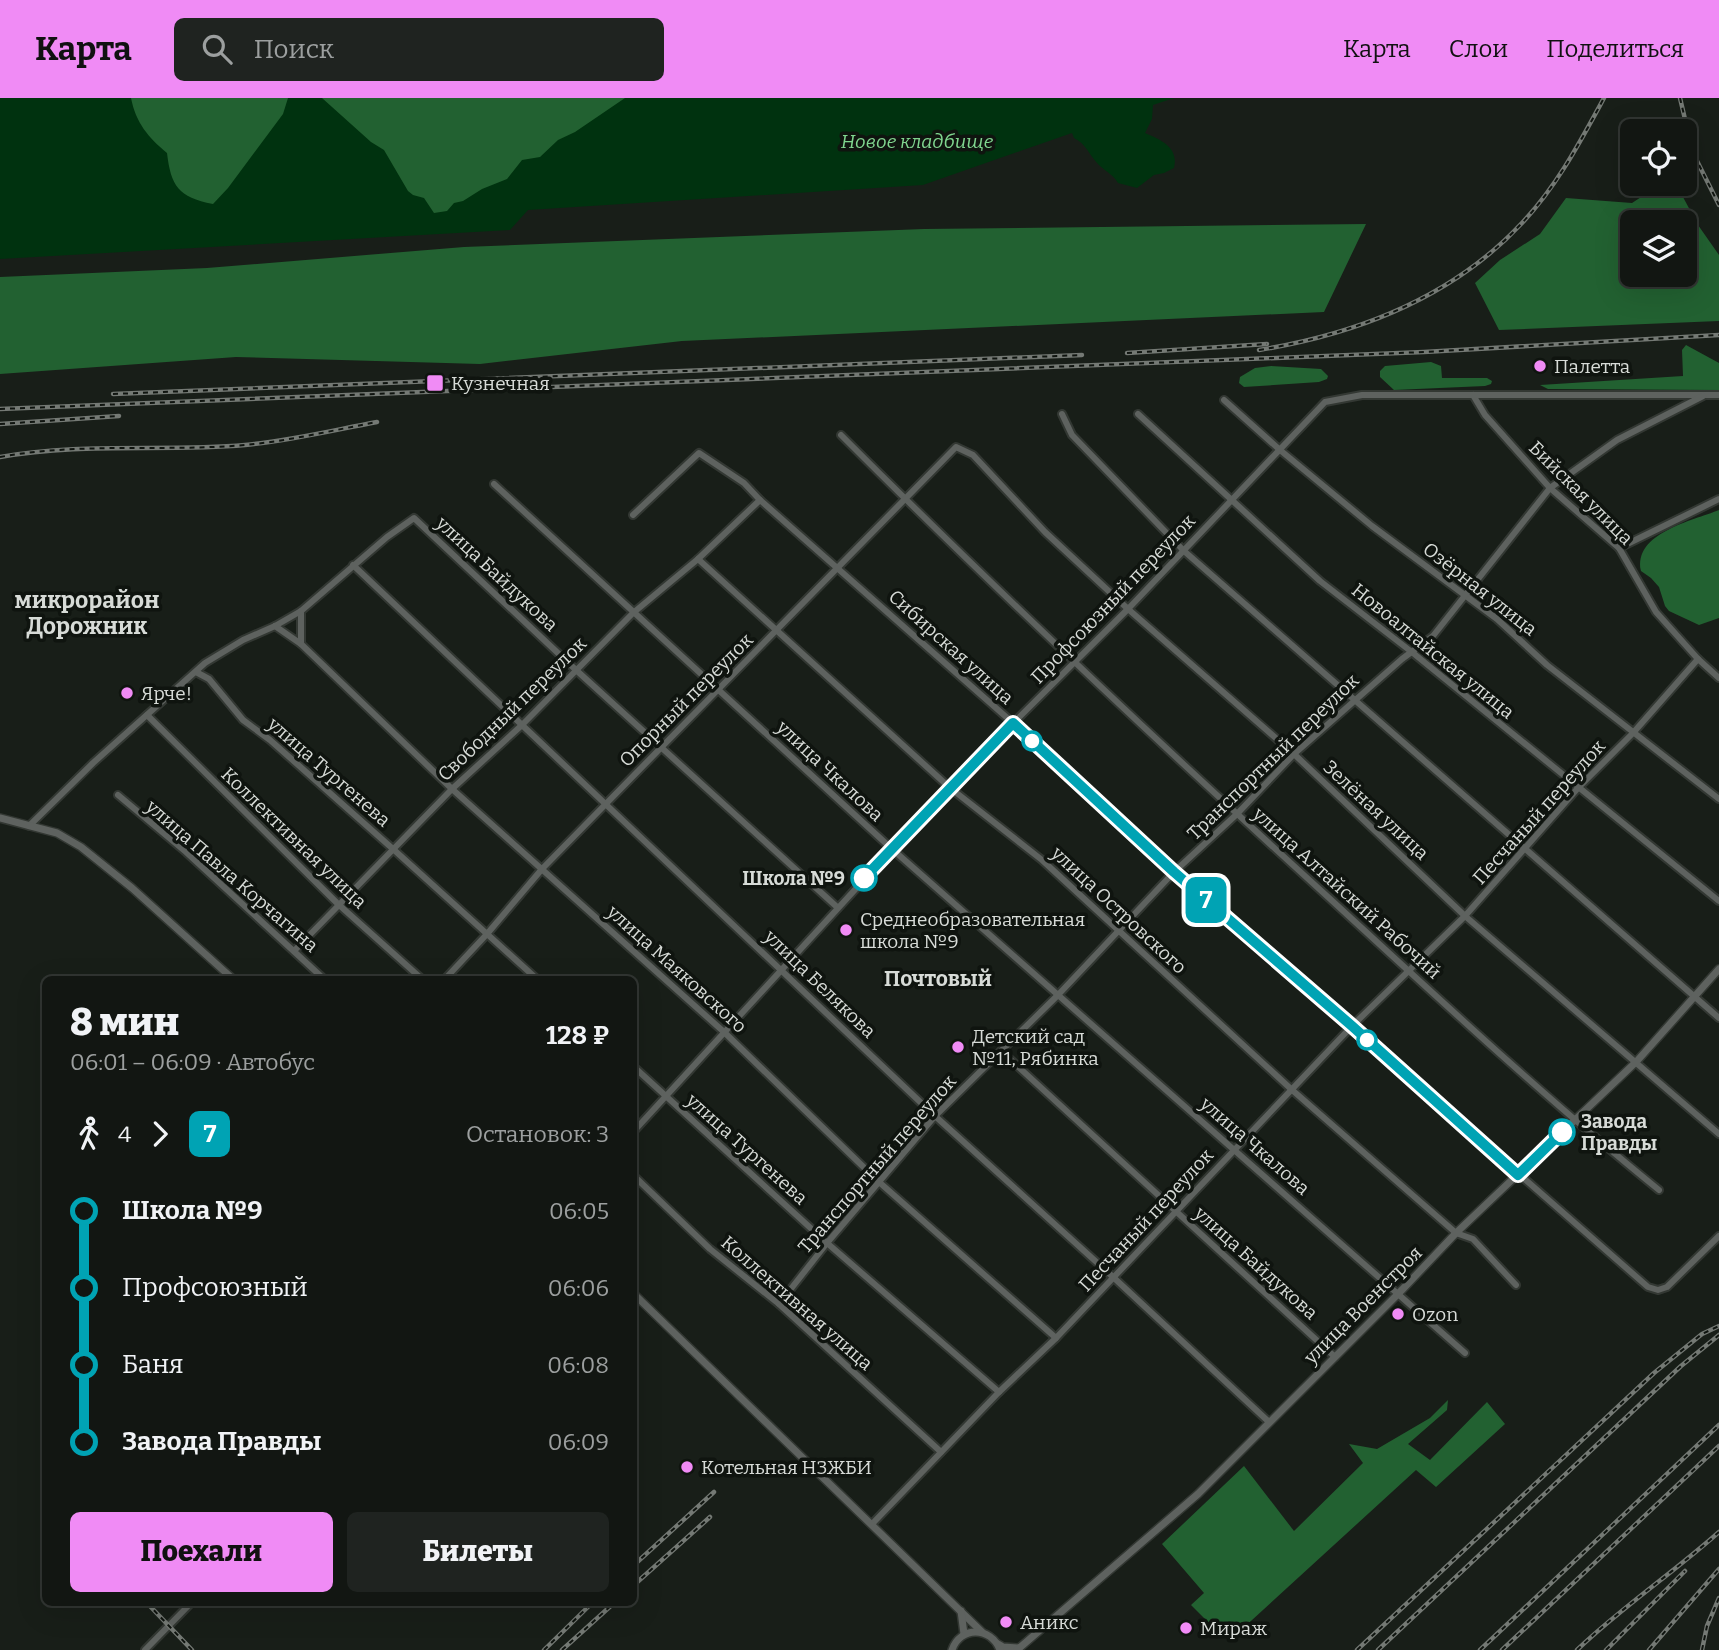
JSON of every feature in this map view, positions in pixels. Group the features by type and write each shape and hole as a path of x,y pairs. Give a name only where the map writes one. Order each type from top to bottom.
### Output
{"street":[{"name":"Профсоюзный переулок","path":"637,1128 949,787 1128,609 1319,408 1331,400 1362,395 1473,395"},
{"path":"1473,395 1719,395"},
{"name":"Бийская улица","path":"1473,395 1485,415 1550,488 1619,548 1656,612 1719,678"},
{"name":"Транспортный переулок","path":"779,1304 935,1116 1058,995 1174,872 1237,814 1294,754 1402,659 1433,636 1550,488 1618,440 1705,395"},
{"name":"Озёрная улица","path":"1224,400 1372,526 1467,595 1548,665 1719,799"},
{"path":"1062,414 1072,435 1184,551 1719,1018"},
{"name":"Новоалтайская улица","path":"1138,414 1320,581 1719,901"},
{"name":"улица Алтайский Рабочий","path":"841,435 1075,663 1237,814 1574,1121 1659,1190"},
{"name":"Опорный переулок","path":"448,976 542,869 956,447"},
{"name":"Зелёная улица","path":"956,447 973,455 1045,532 1128,609 1294,754 1465,916 1719,1134"},
{"name":"Сибирская улица","path":"633,515 699,453 744,483 1013,723 1174,872 1648,1287 1663,1289 1719,1236"},
{"name":"улица Чкалова","path":"494,484 891,849 1465,1353"},
{"path":"1619,548 1719,499"},
{"name":"Свободный переулок","path":"294,951 452,789 522,725 633,612 698,559 760,500"},
{"name":"улица Байдукова","path":"353,565 414,519 837,907"},
{"name":"улица Островского","path":"698,559 949,787 1042,860 1291,1089 1455,1233 1472,1239 1516,1285"},
{"path":"29,827 93,763 205,663 243,640 301,611 353,565"},
{"name":"улица Белякова","path":"353,565 935,1116 1114,1277 1269,1422"},
{"path":"301,611 301,644"},
{"name":"улица Маяковского","path":"275,626 301,644 452,789 724,1032 879,1182 1056,1338"},
{"name":"Песчаный переулок","path":"872,1524 1177,1213 1234,1149 1352,1026 1465,916 1578,788 1633,733 1698,659"},
{"name":"улица Тургенева","path":"196,672 209,679 243,720 270,740 533,976"},
{"name":"Коллективная улица","path":"147,715 338,904 419,976"},
{"name":"улица Павла Корчагина","path":"118,795 186,852 321,976"},
{"path":"0,818 57,833 81,847 132,888 230,976"},
{"name":"улица Военстроя","path":"1018,1649 1198,1494 1399,1293 1455,1233 1637,1061 1719,969"},
{"name":"улица Байдукова","path":"1001,1051 1335,1357"},
{"name":"улица Тургенева","path":"637,1071 827,1243 999,1392"},
{"name":"Коллективная улица","path":"637,1179 710,1249 779,1304 941,1452"},
{"path":"637,1297 982,1632 999,1647 1018,1649"},
{"path":"145,1650 188,1606"},
{"path":"961,1611 964,1634"},
{"path":"952,1650 957,1639 964,1634 982,1632"}],"green space":[{"name":"Новое кладбище","path":"0,98 1174,98 1153,105 1152,119 1145,133 1167,145 1175,161 1174,168 1154,175 1137,188 1118,183 1072,133 923,185 528,210 510,230 0,259"},
{"path":"131,98 288,98 283,114 213,204 192,198 178,188 171,174 167,153 144,129"},
{"path":"322,98 625,98 575,132 558,140 540,157 522,160 507,179 454,203 447,211 434,213 424,198 408,191 384,150 371,142"},
{"path":"1643,196 1682,196 1690,210 1620,210 1620,287 1697,287 1697,223 1719,255 1719,321 1499,330 1475,283 1500,260 1540,234 1566,198 1632,203"},
{"path":"1366,224 1324,312 682,341 480,364 236,357 0,374 0,277 207,268 464,247 924,229"},
{"path":"1686,345 1719,363 1719,390 1548,389 1540,385 1683,376 1682,350"},
{"path":"1431,362 1441,366 1442,378 1487,378 1492,381 1491,384 1394,390 1380,377 1380,371 1385,366"},
{"path":"1271,366 1321,369 1328,376 1319,382 1244,387 1239,383 1240,377 1255,368"},
{"path":"1719,510 1719,618 1699,625 1669,611 1659,587 1641,571 1641,558 1646,547 1667,530"},
{"path":"1448,1400 1447,1410 1408,1444 1430,1460 1487,1402 1505,1424 1436,1487 1416,1470 1240,1631 1222,1636 1191,1605 1204,1593 1162,1544 1244,1466 1294,1531 1363,1463 1349,1444 1377,1449 1430,1418"}],"railway":[{"path":"1259,350 1332,334 1367,322 1401,308 1466,272 1495,249 1535,209 1567,163 1604,98"},
{"path":"1680,98 1693,153 1719,205"},
{"path":"0,409 1424,352 1719,335"},
{"path":"1127,353 1267,344"},
{"path":"113,394 1082,355"},
{"path":"0,424 119,416"},
{"path":"0,457 92,448 245,445 377,422"},
{"path":"1357,1650 1654,1373 1702,1334 1719,1326"},
{"path":"1378,1650 1681,1366 1719,1335"},
{"path":"1480,1650 1719,1425"},
{"path":"1502,1650 1719,1446"},
{"path":"637,1562 714,1492"},
{"path":"637,1582 710,1517"},
{"path":"1577,1650 1719,1532"},
{"path":"1649,1650 1719,1569"},
{"path":"1606,1650 1685,1571"},
{"path":"1702,1650 1707,1626 1719,1598"},
{"path":"150,1606 192,1650"},
{"path":"544,1650 589,1606"},
{"path":"562,1650 611,1606"}],"bus line":[{"name":"7","path":"864,878 1013,723 1174,872 1518,1175 1562,1132"}],"place":[{"name":"Палетта","path":"1540,366"},
{"name":"Кузнечная","path":"435,383"},
{"name":"Ярче!","path":"127,693"},
{"name":"Школа №9","path":"864,878"},
{"name":"Среднеобразовательная школа №9","path":"846,930"},
{"name":"Детский сад №11, Рябинка","path":"958,1047"},
{"name":"Завода Правды","path":"1562,1132"},
{"name":"Ozon","path":"1398,1314"},
{"name":"Котельная НЗЖБИ","path":"687,1467"},
{"name":"Аникс","path":"1006,1622"},
{"name":"Мираж","path":"1186,1628"}],"district":[{"name":"микрорайон Дорожник","path":"87,613"},
{"name":"Почтовый","path":"938,979"}]}
